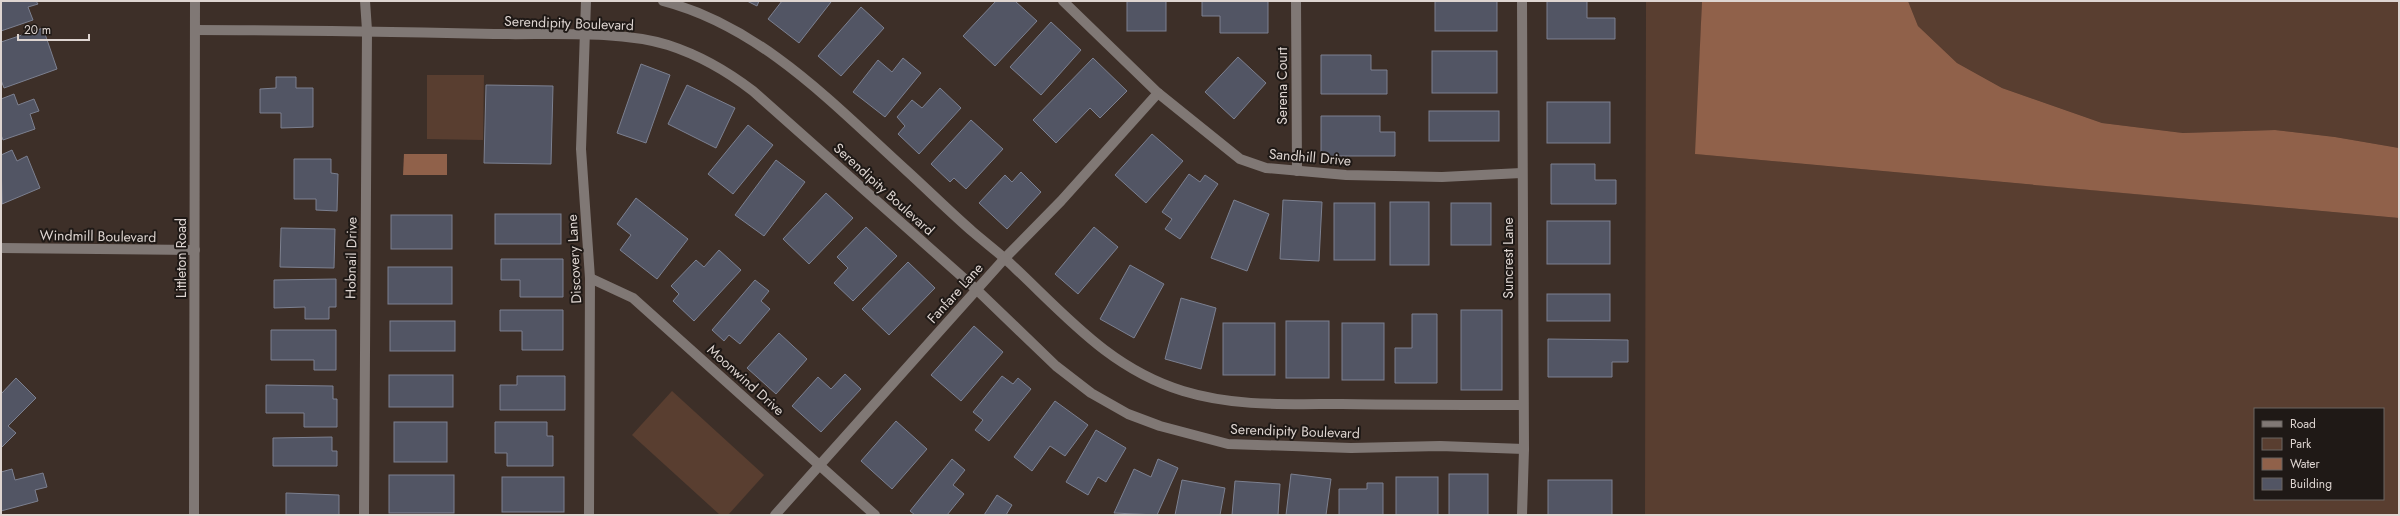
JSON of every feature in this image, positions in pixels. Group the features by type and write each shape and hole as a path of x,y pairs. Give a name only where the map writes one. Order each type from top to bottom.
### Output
{"street":[{"name":"Littleton Road","path":"194,515 195,1"},
{"name":"Hobnail Drive","path":"364,515 367,30 365,1"},
{"name":"Discovery Lane","path":"586,1 581,149 590,278 589,515"},
{"name":"Serendipity Boulevard","path":"663,1 684,7 716,20 772,52 836,106 972,231 1005,258 1097,346 1117,360 1150,378 1182,390 1247,404 1522,405"},
{"name":"Sandhill Drive","path":"1063,1 1158,93 1240,159 1266,168 1346,175 1442,177 1521,173"},
{"name":"Serena Court","path":"1296,1 1297,171"},
{"name":"Suncrest Lane","path":"1522,1 1522,405 1524,449 1522,515"},
{"name":"Serendipity Boulevard","path":"195,30 367,30 584,35 638,39 668,45 704,59 731,74 753,91 977,290 1056,366 1090,392 1128,414 1194,436 1228,444 1351,448 1440,446 1524,449"},
{"name":"Fanfare Lane","path":"775,515 1005,258 1061,201 1158,93"},
{"name":"Windmill Boulevard","path":"1,248 195,250"},
{"name":"Moonwind Drive","path":"590,278 633,298 755,409 820,464 875,515"}],"green space":[{"path":"1646,1 1702,1 1696,154 2399,218 2399,515 1645,515"},
{"path":"1908,1 2399,1 2399,148 2335,137 2275,130 2183,133 2102,123 2002,88 1957,63 1918,26"},
{"path":"427,75 484,75 483,140 427,139"},
{"path":"672,391 764,475 728,515 720,515 632,435"}],"water":[{"path":"1702,1 1908,1 1918,26 1957,63 2002,88 2102,123 2183,133 2275,130 2335,137 2399,148 2399,218 1695,154"},
{"path":"404,154 447,154 447,175 403,175"}],"building":[{"path":"1,1 36,1 38,4 28,7 33,20 1,31"},
{"path":"747,1 759,1 757,6"},
{"path":"782,1 831,2 799,43 768,19"},
{"path":"996,1 1015,1 1037,21 995,66 963,36"},
{"path":"1127,1 1166,1 1166,31 1127,31"},
{"path":"1202,1 1268,1 1268,33 1220,33 1220,16 1202,16"},
{"path":"1435,1 1497,1 1497,31 1435,31"},
{"path":"1547,1 1587,1 1587,18 1615,18 1615,39 1547,39"},
{"path":"861,7 884,28 841,76 818,56"},
{"path":"1051,22 1081,50 1041,95 1010,67"},
{"path":"43,28 57,69 4,88 1,80 1,42"},
{"path":"1432,51 1497,51 1497,93 1432,93"},
{"path":"1321,55 1371,55 1371,70 1387,70 1387,94 1321,94"},
{"path":"1238,57 1266,83 1234,119 1205,92"},
{"path":"903,58 921,73 885,117 853,92 878,60 892,72"},
{"path":"1093,58 1127,91 1100,118 1090,108 1056,143 1033,120"},
{"path":"641,64 670,75 646,143 617,133"},
{"path":"276,77 296,77 296,88 313,88 313,127 281,128 281,113 260,113 260,89 276,88"},
{"path":"486,85 553,86 551,164 484,163"},
{"path":"687,85 735,108 716,148 668,124"},
{"path":"940,88 961,108 919,154 898,134 905,126 897,117 912,100 922,108"},
{"path":"14,94 18,105 34,99 39,111 30,114 35,129 3,140 1,135 1,99"},
{"path":"1547,102 1610,102 1610,143 1547,143"},
{"path":"1429,111 1499,111 1499,141 1429,141"},
{"path":"1321,116 1380,116 1380,132 1395,132 1395,156 1321,156"},
{"path":"971,120 1003,149 966,189 954,178 950,182 931,164"},
{"path":"748,125 773,145 733,194 708,174"},
{"path":"1152,134 1183,161 1146,203 1115,175"},
{"path":"12,150 17,161 27,156 40,188 2,204 1,155"},
{"path":"294,159 331,159 331,173 338,174 337,211 316,210 316,199 294,199"},
{"path":"776,160 805,182 764,236 735,215"},
{"path":"1551,164 1595,164 1595,180 1616,180 1616,204 1551,204"},
{"path":"1021,172 1041,192 1007,229 979,203 1005,175 1012,182"},
{"path":"1189,174 1200,182 1205,175 1218,184 1180,239 1165,229 1172,219 1162,212"},
{"path":"826,193 853,218 809,264 783,239"},
{"path":"636,198 688,239 657,279 620,250 631,235 617,224"},
{"path":"1234,200 1269,214 1247,271 1211,258"},
{"path":"1283,200 1322,202 1319,261 1280,259"},
{"path":"1390,202 1429,202 1429,265 1390,265"},
{"path":"1334,203 1375,203 1375,260 1334,260"},
{"path":"1451,203 1491,203 1491,245 1451,245"},
{"path":"495,214 561,214 561,244 495,244"},
{"path":"391,215 452,215 452,249 391,249"},
{"path":"1547,221 1610,221 1610,264 1547,264"},
{"path":"866,227 897,256 853,301 834,283 848,268 837,257"},
{"path":"1094,227 1118,247 1078,294 1055,274"},
{"path":"281,228 335,229 334,268 280,267"},
{"path":"719,250 741,270 694,321 673,301 679,294 671,286 696,260 704,267"},
{"path":"501,259 563,259 563,297 520,297 520,280 501,280"},
{"path":"908,262 935,288 889,335 862,309"},
{"path":"1130,265 1164,284 1134,338 1100,319"},
{"path":"388,267 452,267 452,304 388,304"},
{"path":"336,279 336,307 329,307 329,319 305,319 305,307 274,308 274,280"},
{"path":"755,280 769,291 761,301 770,309 740,344 729,335 724,341 712,330"},
{"path":"1547,294 1610,294 1610,321 1547,321"},
{"path":"1181,298 1216,308 1201,369 1165,359"},
{"path":"500,310 563,310 563,350 522,350 522,331 500,331"},
{"path":"1461,310 1502,310 1502,390 1461,390"},
{"path":"1412,314 1437,314 1437,383 1395,383 1395,348 1412,348"},
{"path":"390,321 455,321 455,351 390,351"},
{"path":"1286,321 1329,321 1329,378 1286,378"},
{"path":"1223,323 1275,323 1275,375 1223,375"},
{"path":"1342,323 1384,323 1384,380 1342,380"},
{"path":"974,326 1003,352 961,401 931,375"},
{"path":"271,330 336,330 336,370 314,370 314,360 271,360"},
{"path":"779,333 807,359 776,394 747,368"},
{"path":"1548,339 1628,340 1628,362 1612,362 1612,377 1548,377"},
{"path":"845,374 861,389 821,432 792,406 818,377 831,389"},
{"path":"389,375 453,375 453,407 389,407"},
{"path":"517,376 565,376 565,410 500,410 500,385 517,385"},
{"path":"1002,376 1013,384 1018,378 1031,389 989,441 975,430 983,420 973,412"},
{"path":"16,378 36,398 8,426 16,433 1,448 1,394"},
{"path":"266,385 333,386 333,399 337,399 337,427 304,427 304,413 266,413"},
{"path":"1055,401 1088,425 1065,456 1050,446 1032,471 1014,457"},
{"path":"896,421 927,449 892,489 861,461"},
{"path":"394,422 447,422 447,462 394,462"},
{"path":"495,422 547,422 547,436 553,436 553,466 507,466 507,453 495,453"},
{"path":"1096,430 1126,448 1106,482 1098,477 1088,495 1066,482"},
{"path":"332,437 332,451 337,451 337,466 273,466 273,438"},
{"path":"952,459 965,470 953,485 964,494 947,515 915,515 910,511"},
{"path":"1158,459 1178,468 1157,515 1114,513 1134,469 1151,477"},
{"path":"12,469 15,480 43,473 47,487 35,490 38,501 1,511 1,472"},
{"path":"1291,474 1331,479 1326,515 1286,515"},
{"path":"1449,474 1488,474 1488,515 1449,515"},
{"path":"389,475 454,475 454,513 389,513"},
{"path":"502,477 564,477 564,512 502,512"},
{"path":"1396,477 1438,477 1438,515 1396,515"},
{"path":"1182,480 1225,488 1220,515 1175,515"},
{"path":"1548,480 1612,480 1612,515 1548,515"},
{"path":"1235,481 1280,484 1278,515 1232,515"},
{"path":"1367,483 1383,483 1383,515 1339,515 1339,489 1367,489"},
{"path":"286,493 339,495 339,515 286,515"},
{"path":"997,495 1012,505 1006,515 984,515"}]}
